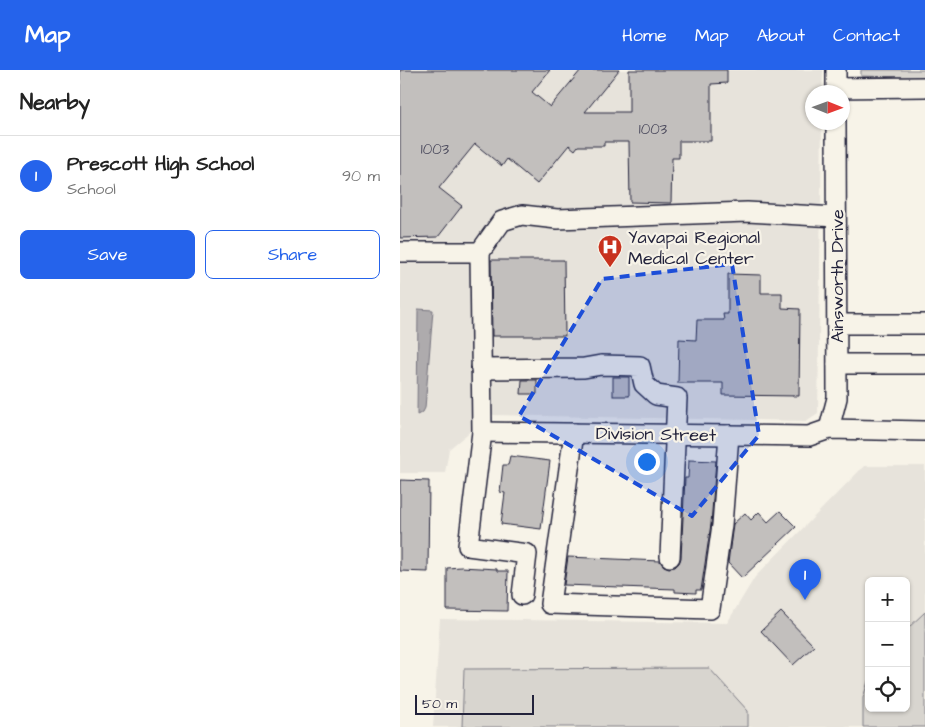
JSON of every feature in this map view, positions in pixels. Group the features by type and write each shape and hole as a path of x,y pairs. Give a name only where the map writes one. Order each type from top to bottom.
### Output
{"street":[{"path":"836,83 925,88"},
{"name":"Ainsworth Drive","path":"829,429 837,398 836,130"},
{"path":"522,595 527,554 468,546 482,432 480,252 502,221 522,215 557,219 747,212 836,217"},
{"path":"400,252 480,252"},
{"path":"837,324 925,324"},
{"path":"837,364 925,364"},
{"path":"481,369 584,368 601,365 640,366 644,384 656,395 677,398 670,557"},
{"name":"Division Street","path":"482,432 809,436 829,429 925,431"},
{"path":"574,433 550,604 710,609 722,525 729,435"}],"highlighted area":[{"path":"732,264 759,435 692,516 519,416 602,279"}],"shaded area":[{"name":"Yavapai Regional Medical Center","path":"400,70 823,70 822,85 805,85 805,130 822,130 818,413 806,421 490,415 449,449 445,473 400,473"},
{"path":"861,70 925,70 925,78 861,76"},
{"path":"418,309 433,310 425,408 423,412 417,415"},
{"path":"864,466 925,466 925,727 433,727 440,619 727,623 755,577"},
{"path":"925,612 925,727 863,727 863,698 865,691 865,712 910,712 910,626"},
{"path":"709,668 748,711 748,727 462,727 464,669"}],"building":[{"path":"400,70 550,70 532,92 550,107 581,70 619,70 585,112 629,112 629,70 727,70 727,83 711,84 711,141 679,141 679,158 672,158 671,203 630,202 629,142 604,142 604,146 578,146 575,150 569,145 537,184 507,159 502,166 475,144 439,188 462,206 438,237 400,238"},
{"path":"491,260 564,260 565,336 492,336"},
{"path":"728,274 761,275 761,293 782,293 782,308 800,309 799,396 723,395 723,383 678,383 679,339 696,340 697,320 724,320 723,314 728,314"},
{"path":"613,377 629,377 629,396 613,396"},
{"path":"522,380 537,380 537,394 521,394"},
{"path":"510,456 550,461 541,529 501,524 505,493 500,492 503,465 508,465"},
{"path":"689,460 716,461 711,524 701,590 696,590 696,593 675,592 675,589 564,585 568,557 660,561 669,568 675,567 679,563 681,558 685,478 688,478"},
{"path":"400,480 429,481 428,572 400,571"},
{"path":"780,511 796,527 742,578 728,563 733,524 745,513 751,520 759,512 768,522"},
{"path":"461,567 508,571 507,611 447,610 447,568"},
{"path":"781,612 814,646 793,665 761,631"}],"place":[{"name":"Yavapai Regional Medical Center","path":"610,268"},
{"name":"Prescott High School","path":"805,600"}]}
